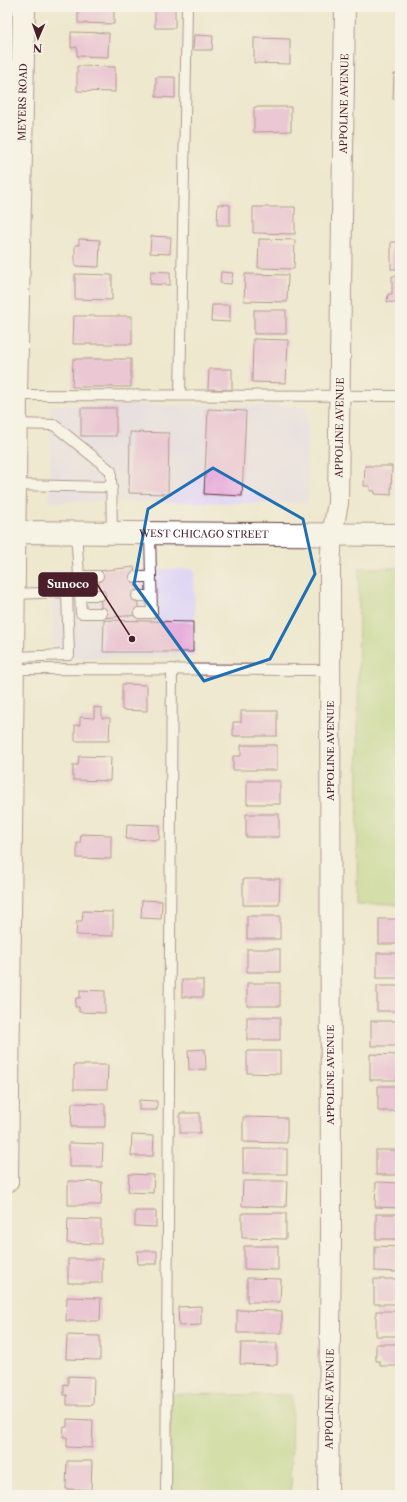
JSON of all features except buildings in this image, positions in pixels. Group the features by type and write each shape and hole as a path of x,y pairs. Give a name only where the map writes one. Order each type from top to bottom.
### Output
{"street":[{"name":"MEYERS ROAD","path":"7,1181 11,665 14,594 11,532 16,485 16,424 12,395 24,7"},
{"name":"APPOLINE AVENUE","path":"328,1495 331,1243 330,670 332,535 338,503 345,7"},
{"name":"WEST CHICAGO STREET","path":"11,532 400,535"}],"lane":[{"path":"180,395 187,7"},
{"path":"12,395 400,396"},
{"path":"16,424 54,425 111,471 112,532"},
{"path":"16,485 112,487"},
{"path":"76,532 81,613 102,613"},
{"path":"139,613 152,613 150,533"},
{"path":"79,576 98,576"},
{"path":"135,577 151,577"},
{"path":"11,665 69,655 67,592 14,594"},
{"path":"67,604 80,599 100,595"},
{"path":"137,596 152,596"},
{"path":"11,665 172,669 330,670"},
{"path":"166,1495 172,669"}],"highlighted area":[{"path":"213,468 303,519 315,574 270,659 204,681 134,584 148,509"}],"shaded area":[{"path":"50,405 308,406 308,503 50,502"},
{"path":"194,569 195,657 53,658 52,570"}],"green space":[{"path":"359,568 400,568 400,905 357,904"},
{"path":"171,1394 292,1395 291,1495 171,1495"}],"place":[{"name":"Sunoco","path":"132,639"}]}
